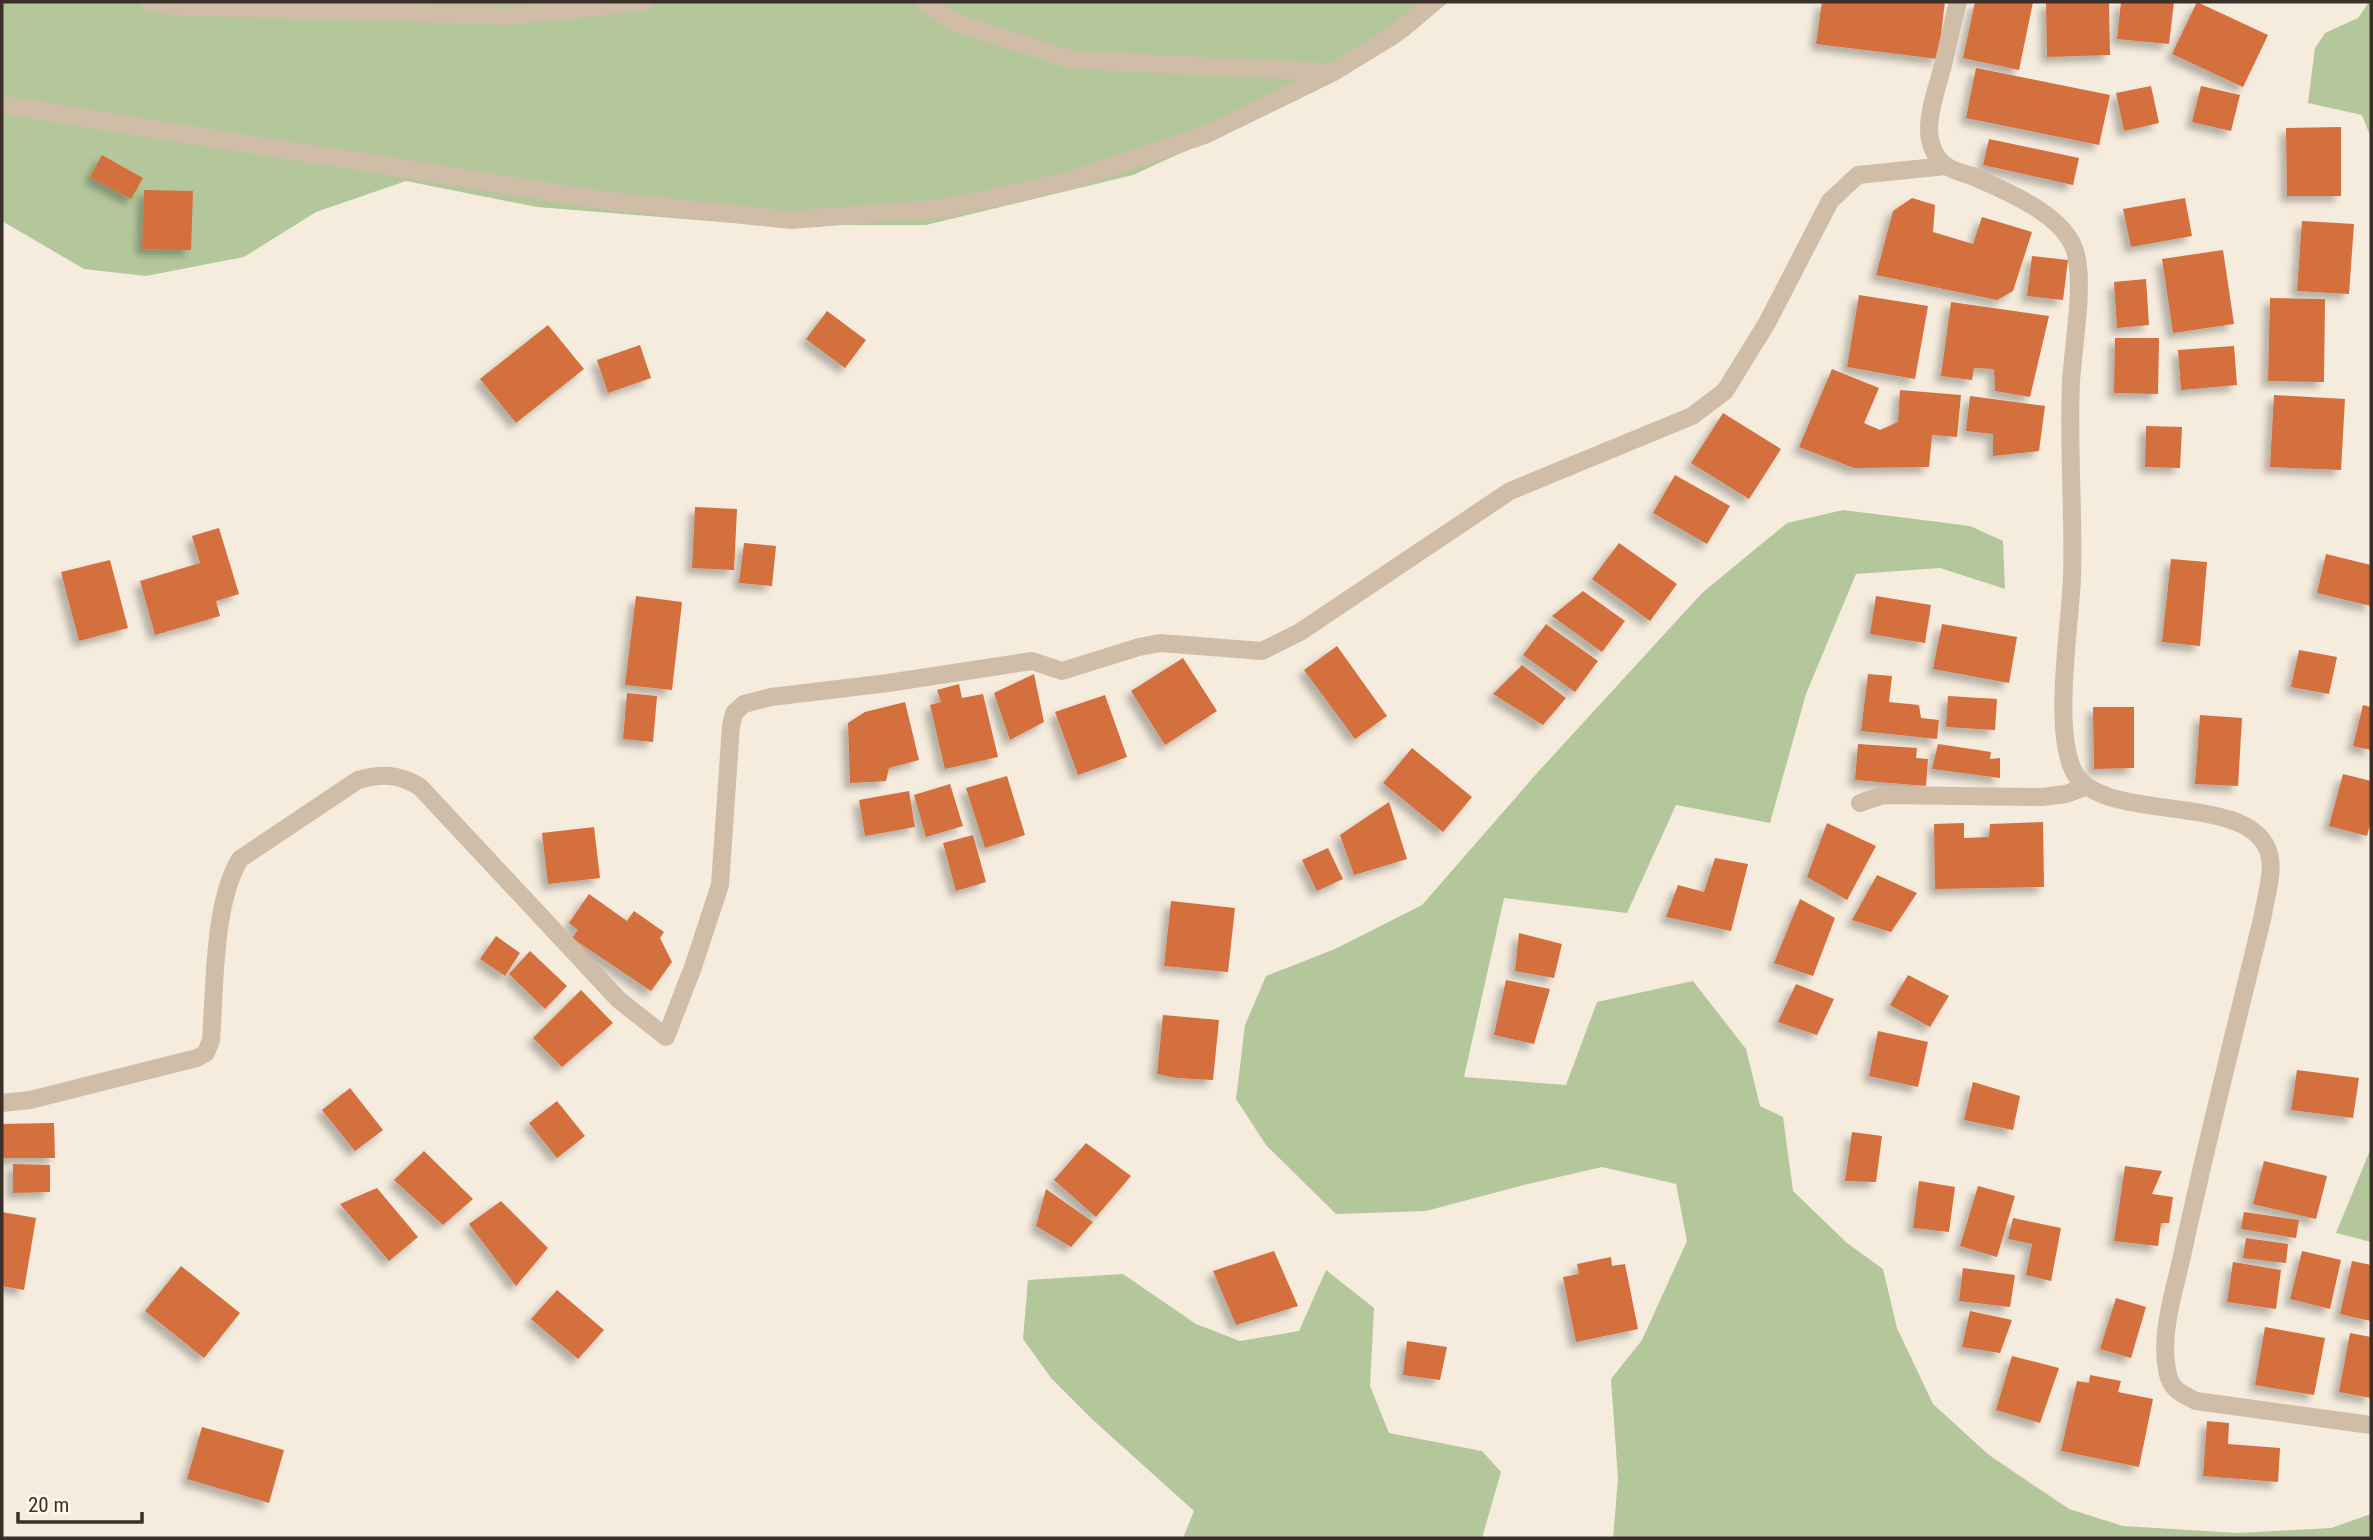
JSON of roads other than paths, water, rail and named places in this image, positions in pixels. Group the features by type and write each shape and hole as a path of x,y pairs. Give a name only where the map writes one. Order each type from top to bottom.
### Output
{"street":[{"path":"149,2 183,6 508,16 645,2"},
{"path":"924,2 954,22 1072,60 1332,73"},
{"path":"2,105 609,201 791,220 947,208 1069,181 1205,135 1332,73 1394,35 1434,2"},
{"path":"1958,2 1931,109 1929,132 1934,152 1946,166 2018,197 2059,225 2070,237 2080,272 2071,384 2072,575 2063,726 2074,771 2085,787 2108,796 2213,816 2246,826 2258,833 2268,849 2271,870 2263,915 2193,1206 2165,1343 2169,1379 2176,1391 2196,1401 2371,1426"},
{"path":"2,1103 30,1100 197,1058 206,1053 211,1040 219,929 230,875 240,859 358,780 373,776 403,777 420,787 620,1000 666,1037 720,885 731,726 734,713 744,704 771,697 888,683 1032,661 1062,671 1160,643 1262,651 1300,632 1510,491 1692,416 1725,391 1767,323 1830,201 1858,175 1946,166"},
{"path":"1860,803 1883,795 2042,797 2066,794 2085,787"}]}
